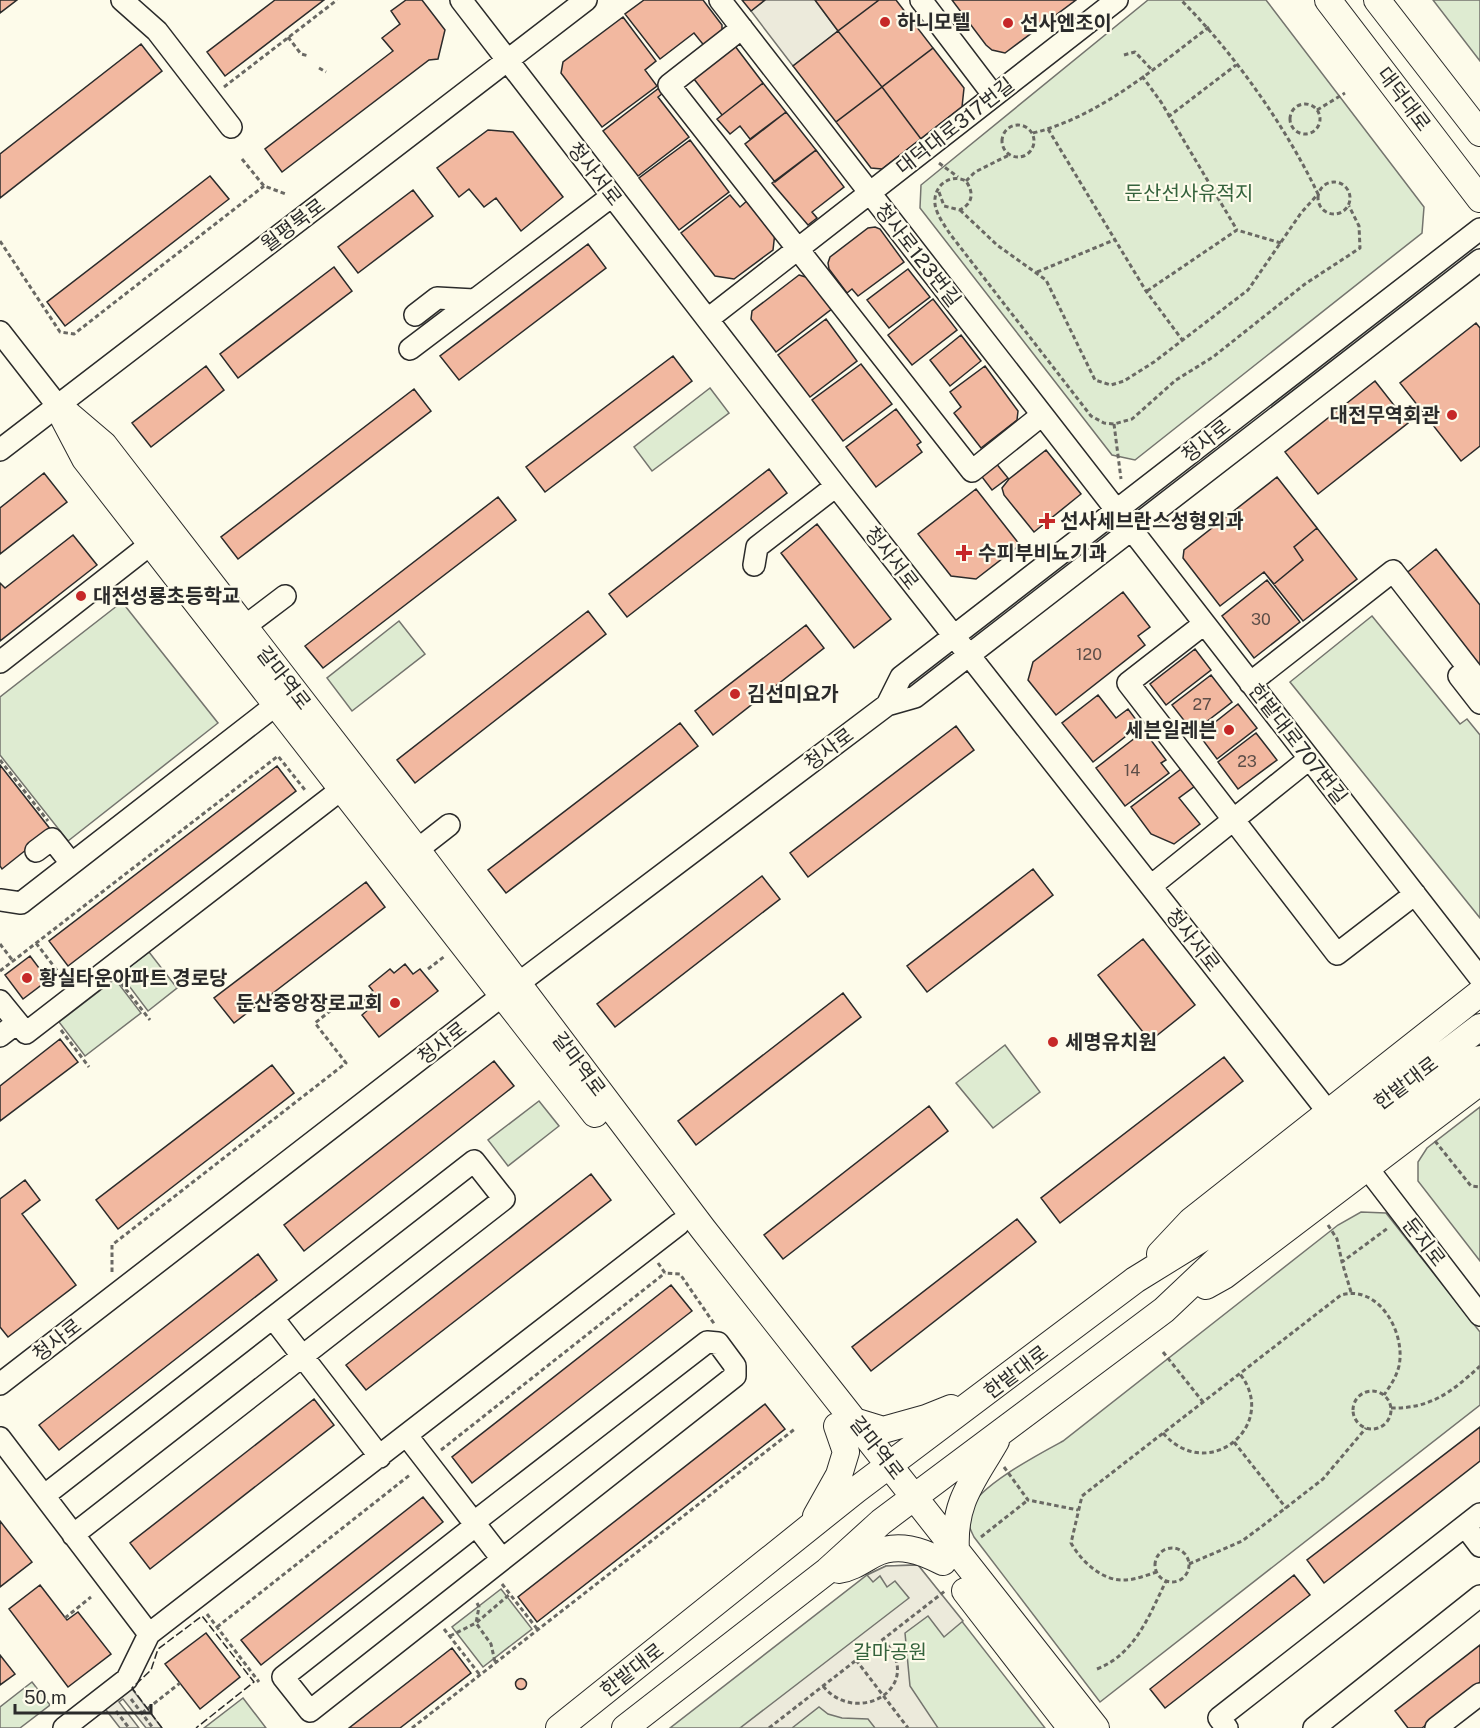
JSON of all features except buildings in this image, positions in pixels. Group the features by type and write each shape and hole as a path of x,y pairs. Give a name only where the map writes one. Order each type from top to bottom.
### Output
{"main road":[{"name":"대덕대로","path":"1328,0 1480,199"},
{"name":"대덕대로","path":"1377,0 1480,133"},
{"name":"갈마역로","path":"57,405 85,459 277,704 704,1229 847,1424 950,1556 1096,1728"},
{"name":"갈마역로","path":"57,405 104,445 417,850 511,989 680,1224 847,1424"},
{"path":"1136,1280 1191,1221 1480,993"},
{"name":"한밭대로","path":"559,1728 883,1470 1136,1280 1203,1238 1480,1027"},
{"name":"한밭대로","path":"625,1728 827,1571 908,1503 1002,1430 1164,1310 1219,1258 1480,1059"},
{"path":"1164,1310 1224,1276 1480,1082"},
{"path":"799,1538 820,1512 840,1475 846,1452 847,1424 883,1430 926,1419 951,1408 975,1403"},
{"path":"827,1571 848,1569 879,1552 894,1549 920,1550 950,1556 959,1507 1002,1430"},
{"name":"갈마역로","path":"950,1556 1071,1728"}],"street":[{"path":"122,0 157,31 231,127"},
{"name":"청사서로","path":"460,0 836,486 1329,1113"},
{"name":"월평북로","path":"0,450 586,0"},
{"name":"청사로123번길","path":"720,0 1116,511"},
{"path":"921,0 994,96"},
{"name":"대덕대로317번길","path":"708,319 1117,0"},
{"path":"742,28 669,85 972,471 1042,415"},
{"path":"410,349 612,196"},
{"name":"청사로","path":"887,705 901,677 1480,229"},
{"name":"청사로","path":"2,1378 887,705 915,697 1480,260"},
{"path":"415,315 437,298 474,300"},
{"name":"갈마역로","path":"0,332 57,405"},
{"path":"754,565 757,547 836,486"},
{"name":"한밭대로707번길","path":"1116,511 1480,978"},
{"path":"0,662 152,543"},
{"path":"1250,683 1393,571 1480,683"},
{"path":"1384,578 1480,703"},
{"path":"244,627 285,596"},
{"path":"1204,624 1128,683 1337,954 1415,894"},
{"path":"0,900 21,903 277,704"},
{"path":"1150,886 1309,759"},
{"path":"0,1001 26,1034 343,788"},
{"path":"417,850 450,825"},
{"path":"44,845 71,863"},
{"path":"0,1036 17,1023"},
{"path":"45,1495 474,1161 504,1199 73,1535"},
{"name":"둔지로","path":"1368,1169 1480,1315"},
{"path":"64,1728 127,1679 148,1634 407,1437 680,1224"},
{"path":"273,1318 380,1457"},
{"path":"707,1342 718,1343 735,1366 735,1376 502,1559 310,1711 283,1677 707,1342"},
{"path":"407,1437 502,1559"},
{"path":"0,1438 148,1634"},
{"path":"1227,1728 1219,1718 1472,1520 1480,1545"},
{"path":"1314,1728 1480,1596"},
{"path":"1436,1728 1480,1694"}],"path":[{"path":"221,89 337,0"},
{"path":"1181,0 1209,27 1286,135 1318,194 1320,207 1331,214 1341,213 1349,206"},
{"path":"1033,133 1033,148 1018,158 1010,155 1001,142 1003,132 1011,125 1020,124 1033,133 1048,129 1092,108 1152,70 1209,27"},
{"path":"288,37 301,54 309,56"},
{"path":"1124,55 1135,52 1152,70"},
{"path":"1168,117 1236,65"},
{"path":"319,68 326,72"},
{"path":"1142,76 1237,230 1281,243"},
{"path":"1317,110 1345,93"},
{"path":"1308,104 1317,110 1321,121 1318,128 1311,134 1300,134 1294,129 1290,117 1294,107 1308,104"},
{"path":"1048,129 1146,291 1183,341"},
{"path":"1286,135 1294,129"},
{"path":"966,182 975,172 1010,155"},
{"path":"930,157 966,182 972,195 970,201 960,210"},
{"path":"242,159 264,186 286,194"},
{"path":"939,192 944,206 960,210 997,245 1047,280 1095,380 1103,384 1124,381 1183,341 1248,290 1301,213 1327,183 1337,182 1345,185 1351,195 1349,206 1359,226 1360,248 1305,284 1213,357 1176,380 1132,419 1114,424 1104,423 1091,416 964,253 939,216 935,204 939,192 942,184 950,178 959,178"},
{"path":"0,241 60,332 74,333 264,186"},
{"path":"1146,291 1237,230"},
{"path":"1037,272 1114,240"},
{"path":"1114,424 1121,479"},
{"path":"0,971 278,756 304,790"},
{"path":"0,760 53,827 44,845"},
{"path":"36,943 62,978"},
{"path":"0,945 13,961"},
{"path":"428,969 449,953"},
{"path":"117,977 150,1020"},
{"path":"112,1273 112,1245 346,1063 315,1023 334,1008"},
{"path":"60,1030 89,1067"},
{"path":"1430,1133 1471,1186 1480,1187"},
{"path":"1326,1221 1338,1239 1351,1292"},
{"path":"1342,1262 1388,1228"},
{"path":"656,1261 665,1273"},
{"path":"436,1454 665,1273 680,1274 716,1322 716,1333"},
{"path":"1157,1572 1127,1581 1117,1580 1086,1565 1071,1543 1082,1496 1341,1295 1351,1292 1376,1302 1394,1328 1400,1347 1399,1365 1394,1380 1384,1395"},
{"path":"1162,1352 1203,1402"},
{"path":"1391,1408 1413,1408 1454,1391 1480,1366"},
{"path":"1163,1433 1177,1446 1197,1453 1220,1451 1234,1442 1249,1422 1252,1408 1248,1387 1240,1373"},
{"path":"1378,1392 1384,1395 1391,1408 1391,1414 1384,1425 1372,1429 1366,1428 1356,1420 1354,1414 1356,1401 1365,1393 1378,1392"},
{"path":"411,1728 796,1428"},
{"path":"1166,1581 1182,1579 1190,1564 1242,1541 1286,1508 1323,1479 1366,1428"},
{"path":"1234,1442 1286,1508"},
{"path":"1003,1466 1028,1500 1078,1510"},
{"path":"217,1627 417,1469"},
{"path":"981,1537 1028,1500"},
{"path":"1166,1581 1157,1572 1158,1556 1166,1549 1182,1550 1190,1564"},
{"path":"1097,1669 1113,1662 1135,1641 1166,1581"},
{"path":"501,1583 538,1630"},
{"path":"769,1728 950,1587"},
{"path":"450,1636 476,1623 510,1594"},
{"path":"64,1618 91,1597"},
{"path":"479,1607 476,1623 491,1644 496,1662"},
{"path":"204,1610 259,1682"},
{"path":"443,1628 480,1675"},
{"path":"878,1705 886,1699 894,1687 898,1669 891,1648 882,1639"},
{"path":"856,1660 908,1728"},
{"path":"142,1713 180,1683"},
{"path":"823,1686 836,1702 846,1708"},
{"path":"125,1691 153,1728"},
{"path":"109,1702 129,1728"}],"green space":[{"name":"둔산선사유적지","path":"1148,0 1266,0 1424,207 1422,233 1135,460 1112,455 920,208 921,185"},
{"path":"1433,0 1480,0 1480,61"},
{"path":"710,388 729,413 652,471 634,447"},
{"path":"122,602 218,723 68,841 0,755 0,697"},
{"path":"1372,616 1460,724 1467,719 1480,735 1480,918 1290,682"},
{"path":"399,621 425,654 352,711 327,678"},
{"path":"149,952 177,988 148,1011 120,974"},
{"path":"115,979 141,1013 85,1056 59,1022"},
{"path":"1005,1045 1040,1092 993,1128 956,1083"},
{"path":"539,1101 559,1126 508,1166 488,1140"},
{"path":"1480,1107 1480,1261 1418,1181 1418,1162 1427,1148"},
{"path":"1361,1212 1386,1213 1480,1332 1480,1405 1100,1702 974,1537 968,1520 969,1510 985,1490 1026,1462 1063,1441 1338,1225"},
{"name":"갈마공원","path":"918,1565 1045,1728 670,1728 867,1575 886,1566"},
{"path":"501,1589 532,1629 483,1667 452,1627"},
{"path":"32,1682 50,1705 20,1728 0,1728 0,1707"},
{"path":"243,1698 266,1728 204,1728"}],"shaded area":[{"path":"765,0 815,0 838,31 793,66 751,11"},
{"path":"918,1565 963,1621 944,1637 928,1616 905,1633 910,1686 938,1728 875,1728 868,1719 842,1718 828,1714 819,1707 792,1728 740,1728 909,1598 895,1581 887,1587 880,1576 873,1582 867,1575 886,1566"},
{"path":"129,1685 162,1728 146,1728 123,1699 119,1702 139,1728 120,1728 103,1706"}],"fence":[{"path":"162,1728 132,1688 151,1670 158,1649 202,1616 254,1682 196,1728"}],"place":[{"name":"하니모텔","path":"885,22"},
{"name":"선사엔조이","path":"1008,23"},
{"name":"대전무역회관","path":"1452,415"},
{"name":"선사세브란스성형외과","path":"1047,521"},
{"name":"수피부비뇨기과","path":"964,553"},
{"name":"대전성룡초등학교","path":"81,596"},
{"name":"김선미요가","path":"735,694"},
{"name":"세븐일레븐","path":"1229,730"},
{"name":"황실타운아파트 경로당","path":"27,978"},
{"name":"둔산중앙장로교회","path":"395,1003"},
{"name":"세명유치원","path":"1053,1042"}]}
